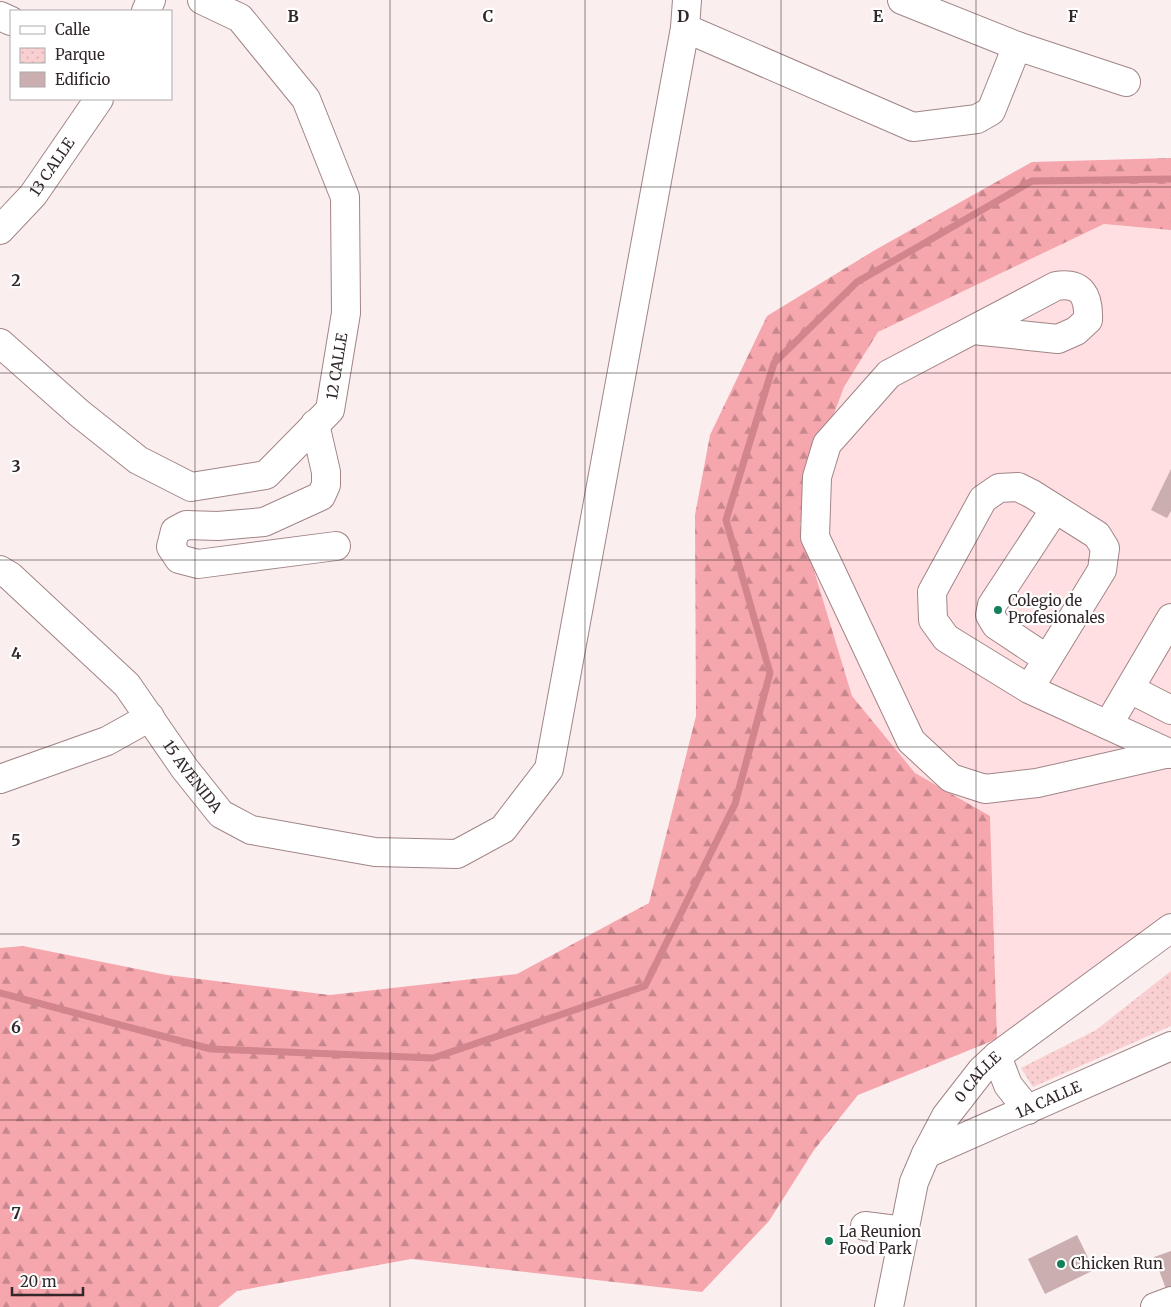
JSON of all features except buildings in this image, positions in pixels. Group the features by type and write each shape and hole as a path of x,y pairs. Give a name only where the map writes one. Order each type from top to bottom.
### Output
{"street":[{"name":"12 CALLE","path":"0,343 79,413 138,460 191,487 266,475 330,410 346,313 345,197 306,99 240,18 202,0"},
{"path":"687,0 685,28 914,127 978,119 992,111 1017,46"},
{"path":"902,0 1017,46 1126,82"},
{"name":"15 AVENIDA","path":"0,570 10,576 127,686 185,769 221,814 251,830 375,852 457,854 504,829 549,769 685,28"},
{"name":"13 CALLE","path":"0,230 33,195 98,100"},
{"path":"973,330 889,374 828,444 817,477 815,537 911,741 951,778 985,789 1037,783 1170,754"},
{"path":"315,424 326,472 326,485 320,496 264,522 218,526 186,526 175,531 171,547 179,558 198,564 336,546"},
{"path":"1029,689 1102,570 1105,548 1098,535 1018,487 999,488 983,499 932,592 934,620 946,638 1029,689 1170,754"},
{"path":"1047,659 996,625 990,615 992,605 1055,509"},
{"path":"1108,725 1171,618"},
{"path":"1130,689 1171,710"},
{"path":"0,779 107,741 150,717"},
{"name":"0 CALLE","path":"888,1305 914,1182 946,1116 989,1063 1171,928"},
{"name":"1A CALLE","path":"926,1154 1171,1046"},
{"path":"989,1063 1008,1085 1018,1113"},
{"path":"866,1226 904,1230"},
{"path":"1155,1307 1171,1301"}],"shaded area":[{"name":"Colegio de Profesionales","path":"1104,224 1171,230 1171,912 997,1039 990,816 915,773 852,696 800,524 826,435 844,387 878,332"}],"green space":[{"path":"1171,158 1171,230 1104,224 878,332 844,387 826,435 800,524 852,696 915,773 990,816 997,1039 858,1095 814,1150 769,1221 702,1292 411,1259 237,1291 218,1307 0,1307 0,948 23,946 167,975 330,995 517,974 649,903 696,716 695,515 710,435 767,316 875,250 1032,162"},
{"path":"1171,971 1171,1026 1033,1087 1021,1068 1096,1030"}],"waterway":[{"path":"0,993 211,1049 433,1058 645,986 735,804 770,673 726,520 774,363 857,282 1032,181 1171,179"}],"place":[{"name":"Colegio de Profesionales","path":"998,610"},
{"name":"La Reunion Food Park","path":"829,1241"},
{"name":"Chicken Run","path":"1061,1264"}]}
